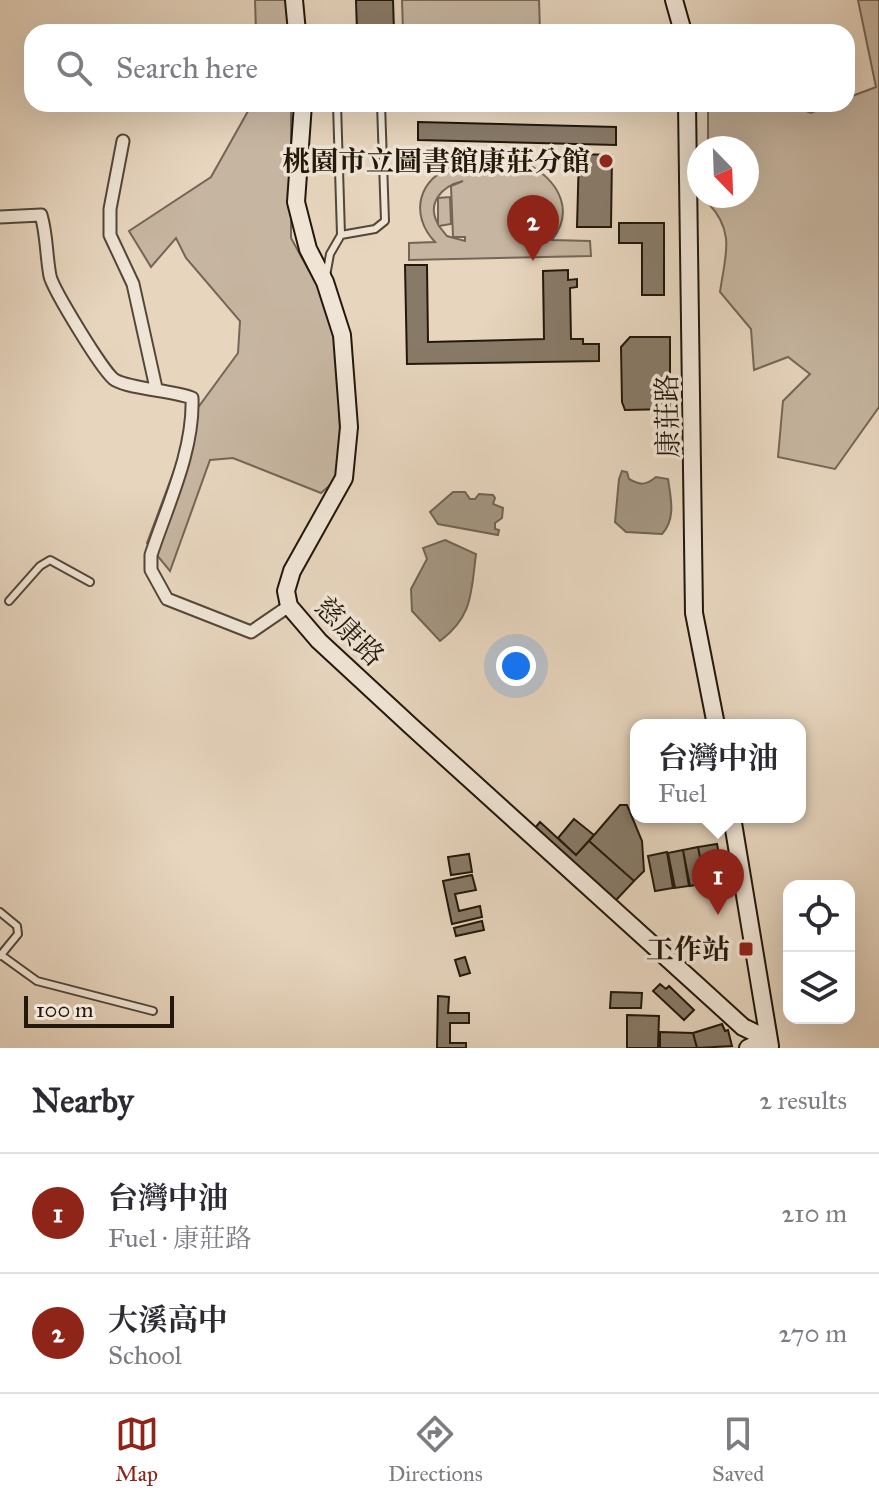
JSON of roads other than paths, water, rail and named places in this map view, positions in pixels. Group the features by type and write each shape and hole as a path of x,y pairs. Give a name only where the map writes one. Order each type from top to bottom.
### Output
{"street":[{"path":"294,0 296,24"},
{"path":"674,0 681,24"},
{"name":"慈康路","path":"302,112 296,202 308,249 325,282 342,335 349,427 344,478 292,571 286,591 289,606 302,623 365,684 743,1027 769,1044"},
{"name":"康莊路","path":"687,112 694,613 715,719"},
{"path":"123,141 110,209 110,235 133,284 156,388"},
{"path":"0,217 41,215 46,229 51,278 100,367 119,382 192,398 193,412 186,449 151,555 151,570 167,599 251,632 289,606"},
{"path":"733,823 769,1044 748,1048"}],"lane":[{"path":"325,282 330,254 341,235 337,112"},
{"path":"341,235 375,229 385,221 381,112"},
{"path":"9,601 40,566 50,560 90,582"},
{"path":"0,912 17,926 18,934 0,955 37,981 153,1011"}],"place":[{"name":"桃園市立圖書館康莊分館","path":"606,161"},
{"name":"大溪高中","path":"533,261"},
{"name":"台灣中油","path":"718,915"},
{"name":"工作站","path":"746,949"}]}
